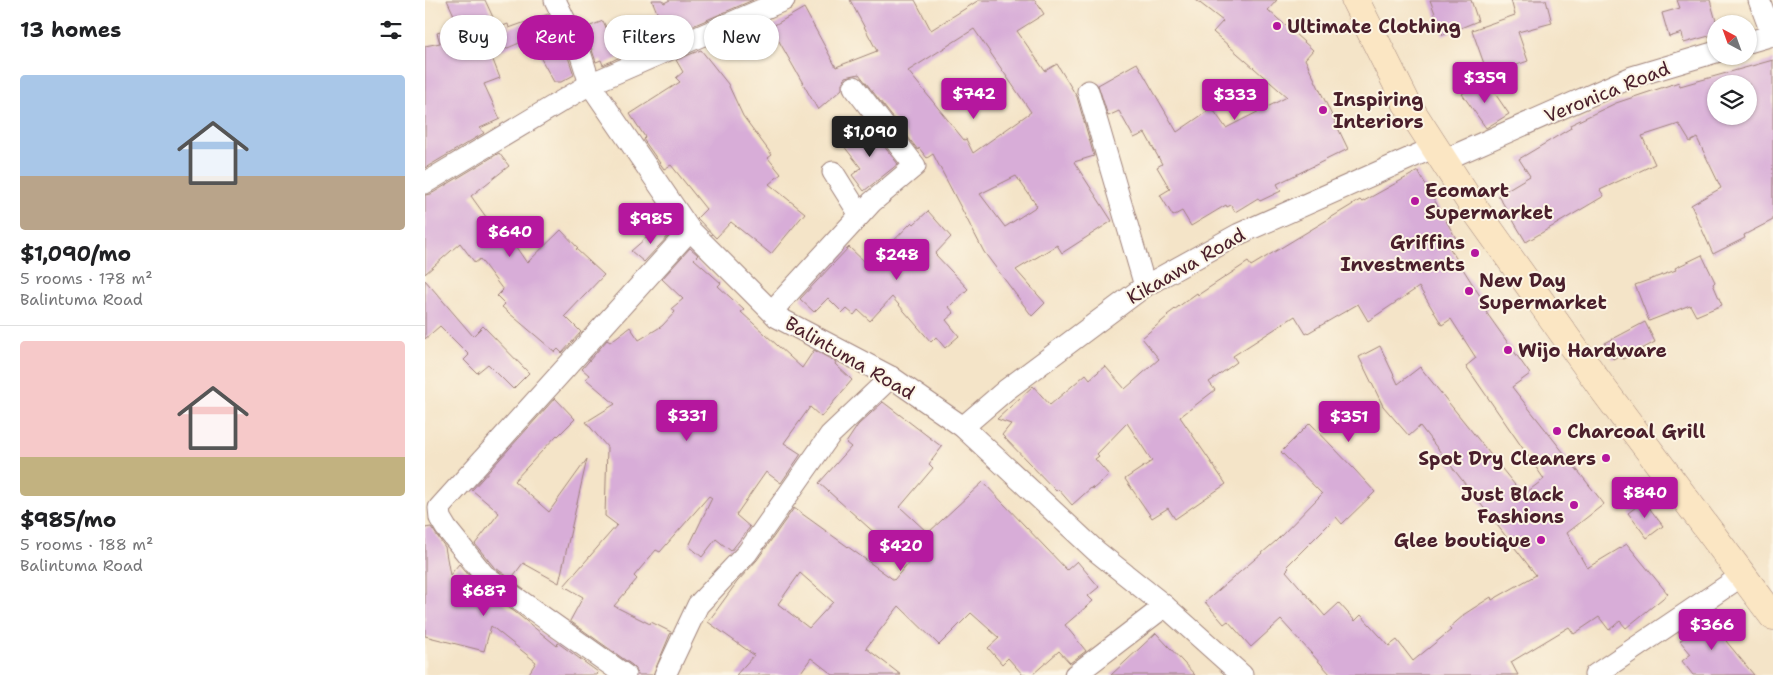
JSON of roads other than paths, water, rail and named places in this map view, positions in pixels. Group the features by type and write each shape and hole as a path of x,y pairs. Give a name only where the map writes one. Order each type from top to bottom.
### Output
{"main road":[{"path":"1355,0 1407,104 1476,211 1603,389 1773,616"}],"street":[{"name":"Balintuma Road","path":"555,0 579,49 590,84 690,230 777,317 891,377 963,427 1096,551 1165,606 1242,675"},
{"path":"425,183 590,84 784,0"},
{"path":"1757,40 1773,35 1759,0"},
{"name":"Veronica Road","path":"1440,154 1632,78 1707,55"},
{"path":"771,311 860,215 915,166 854,87"},
{"path":"1088,91 1145,286"},
{"name":"Kikaawa Road","path":"963,427 1006,390 1145,286 1239,234 1440,154"},
{"path":"833,172 860,215"},
{"path":"625,675 484,575 446,528 440,518 439,508 690,230"},
{"path":"665,675 698,606 747,553 830,435 891,377"},
{"path":"1595,675 1743,575"},
{"path":"1075,675 1165,606"}],"place":[{"name":"Ultimate Clothing","path":"1277,26"},
{"name":"Inspiring Interiors","path":"1323,110"},
{"name":"Ecomart Supermarket","path":"1415,201"},
{"name":"Griffins Investments","path":"1475,253"},
{"name":"New Day Supermarket","path":"1469,291"},
{"name":"Wijo Hardware","path":"1508,350"},
{"name":"Charcoal Grill","path":"1557,431"},
{"name":"Spot Dry Cleaners","path":"1606,458"},
{"name":"Just Black Fashions","path":"1574,505"},
{"name":"Glee boutique","path":"1541,540"}]}
